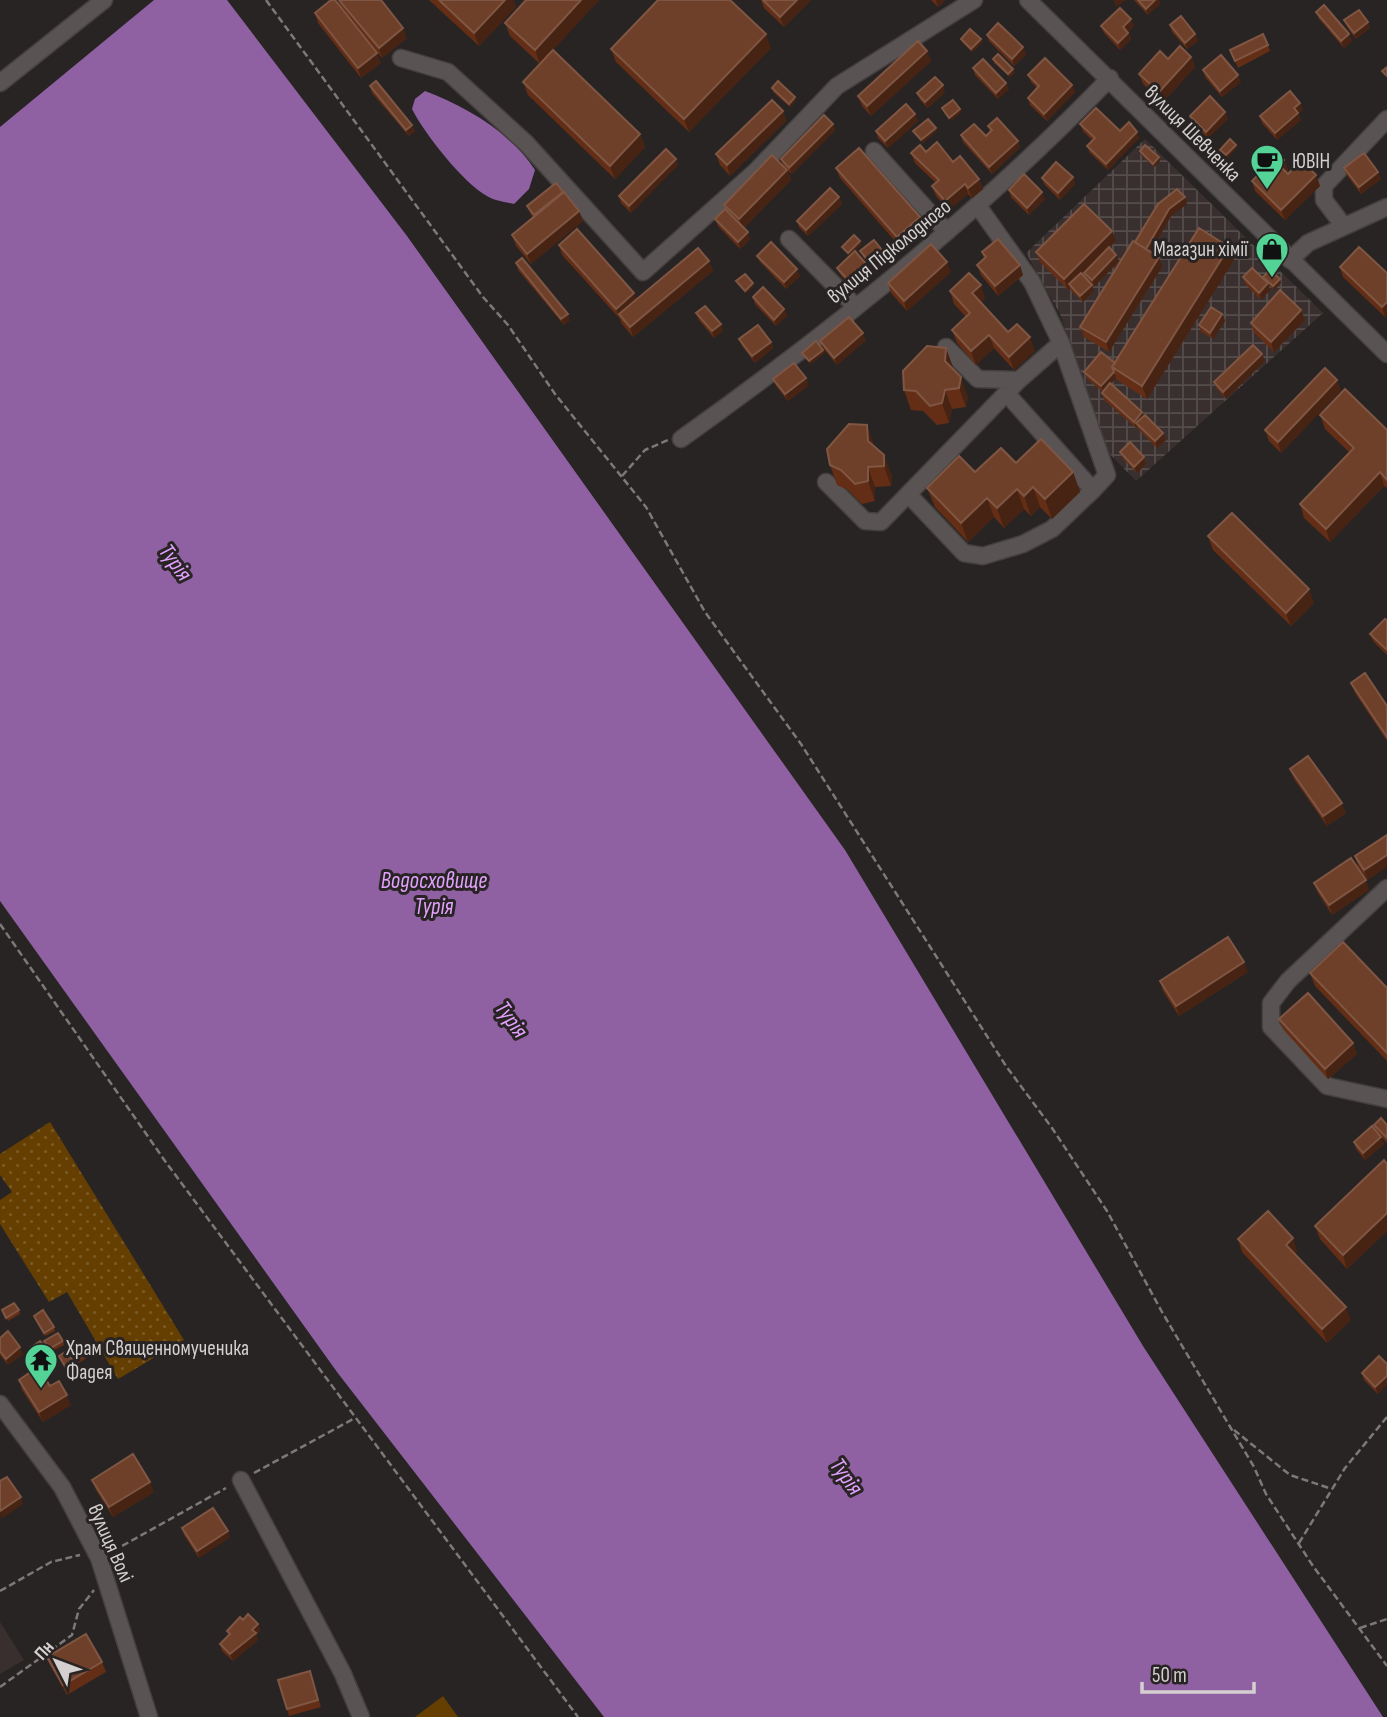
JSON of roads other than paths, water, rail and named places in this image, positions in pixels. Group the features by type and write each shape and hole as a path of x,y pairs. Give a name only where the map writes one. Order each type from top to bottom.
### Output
{"street":[{"path":"0,83 104,0"},
{"path":"401,58 449,72 526,144 643,272 756,171 837,86 974,0"},
{"name":"вулиця Шевченка","path":"1028,0 1387,354"},
{"name":"вулиця Підколодного","path":"681,439 855,306 978,206 1041,149 1110,78"},
{"path":"1343,225 1324,200 1324,186 1387,118"},
{"path":"874,151 947,232"},
{"path":"909,495 964,553 983,556 1023,544 1052,529 1107,475 1061,342 1032,282 978,206"},
{"path":"1290,260 1308,243 1387,207"},
{"path":"789,239 855,306"},
{"path":"826,482 865,521 881,522 1019,380 1061,342"},
{"path":"946,347 978,379 1019,380"},
{"path":"1007,395 1093,490"},
{"path":"1387,888 1288,981 1271,1003 1271,1027 1327,1086 1387,1099"},
{"name":"вулиця Волі","path":"0,1404 62,1488 99,1558 149,1717"},
{"path":"241,1480 343,1674 361,1717"}],"water":[{"name":"Водосховище Турія","path":"154,0 227,0 407,236 845,850 1143,1346 1383,1717 604,1717 337,1372 0,901 0,127"},
{"path":"425,91 486,122 525,156 535,170 529,189 514,204 493,199 478,190 456,170 435,144 412,109 415,99"}],"place":[{"name":"ЮВІН","path":"1267,191"},
{"name":"Магазин хімії","path":"1272,279"},
{"name":"Храм Священномученика Фадея","path":"41,1390"}],"water label":[{"name":"Турія","path":"176,562"},
{"name":"Турія","path":"512,1019"},
{"name":"Турія","path":"847,1476"}]}
